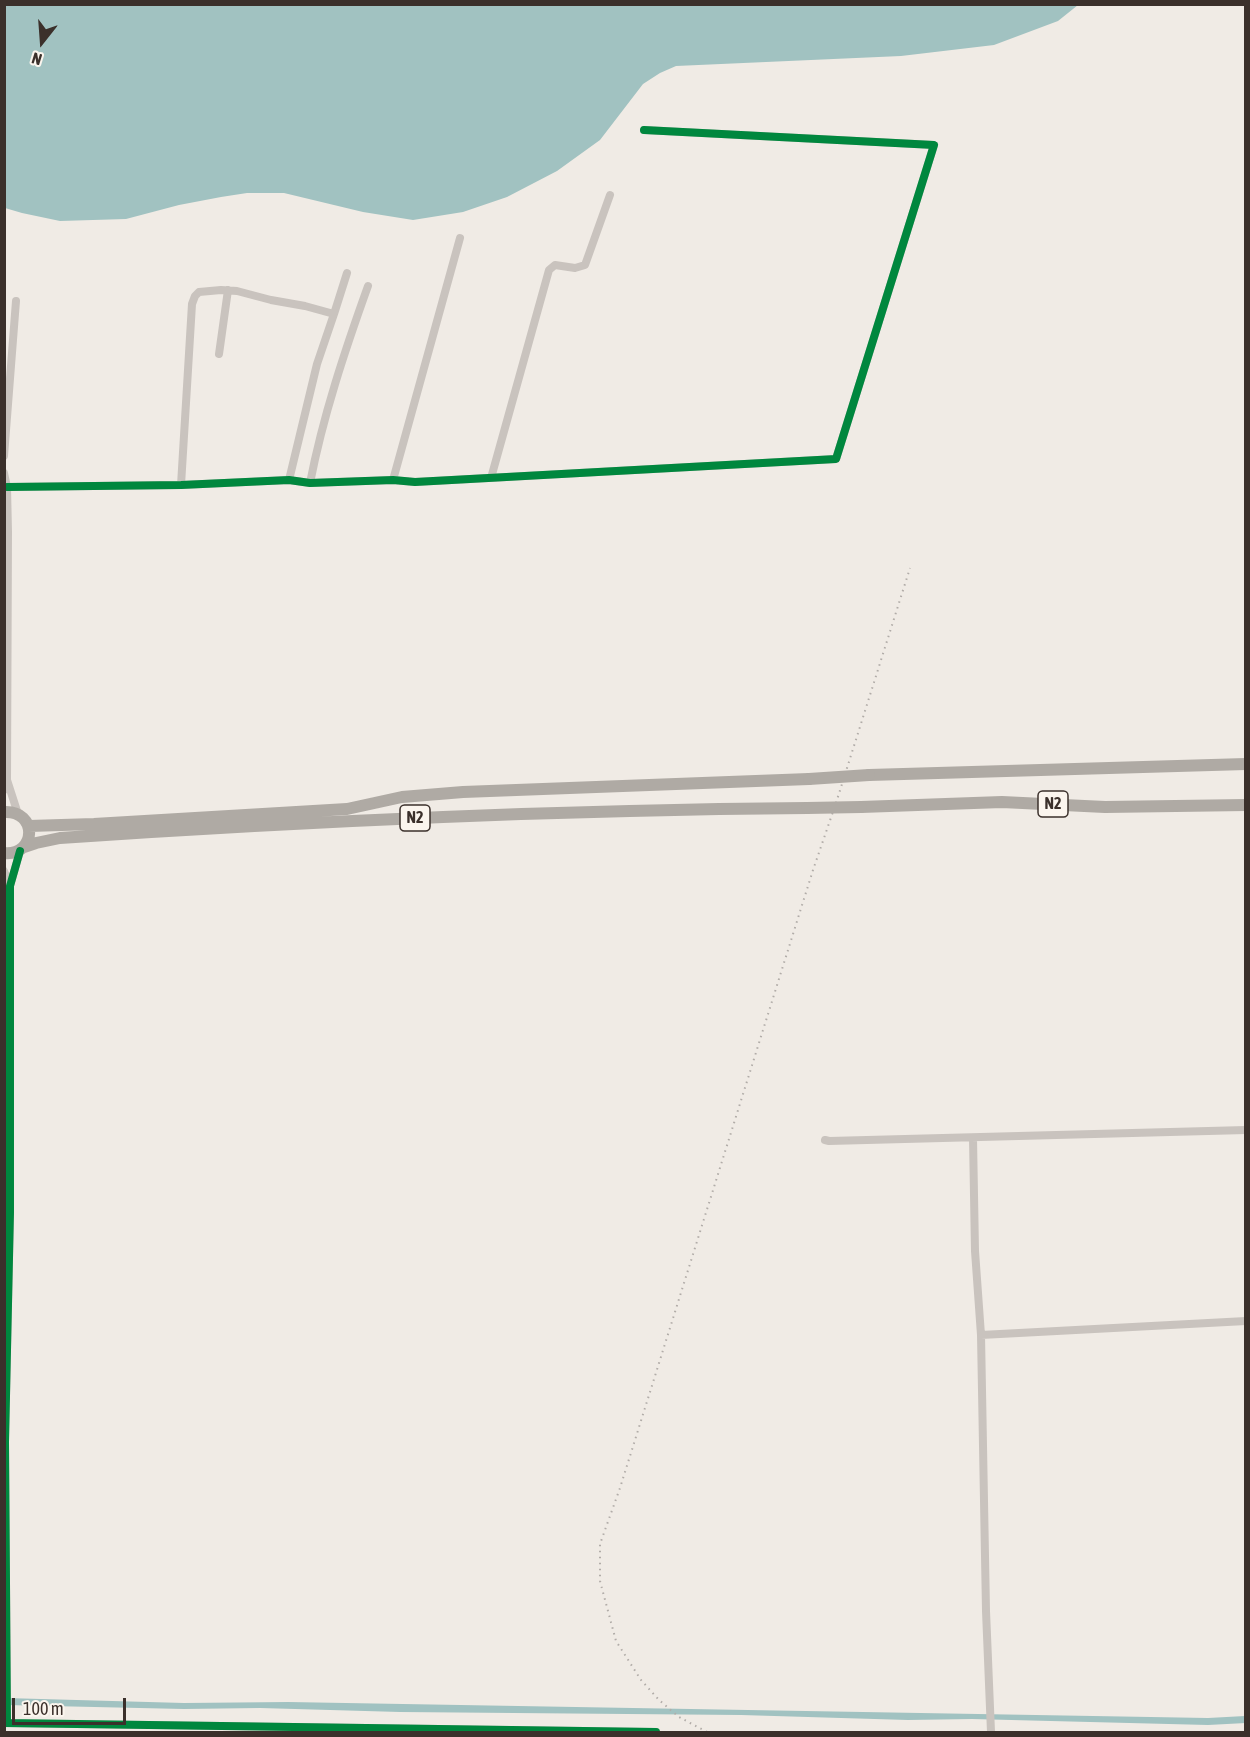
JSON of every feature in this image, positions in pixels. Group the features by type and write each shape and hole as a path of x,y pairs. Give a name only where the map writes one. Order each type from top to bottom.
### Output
{"highway":[{"name":"N2","path":"29,826 106,824 347,809 402,797 464,792 869,775 1245,764"},
{"name":"N2","path":"22,849 42,841 60,838 399,819 1002,802 1105,807 1245,805"},
{"path":"4,812 18,814 29,826 29,837 22,849 15,853 4,853"}],"street":[{"path":"7,487 181,485 289,480 310,483 393,480 415,482 836,459 934,145 644,130"},
{"path":"491,478 549,270 555,266 575,268 585,265 610,195"},
{"path":"393,480 460,238"},
{"path":"289,480 318,364 347,273"},
{"path":"310,483 331,398 368,286"},
{"path":"181,485 192,304 195,296 199,292 228,290 334,314"},
{"path":"219,354 228,290"},
{"path":"4,456 16,301"},
{"path":"4,474 7,487 7,779 4,790"},
{"path":"7,779 18,814"},
{"path":"22,849 10,886 10,1212 5,1442 7,1692 5,1723 51,1728 656,1732"},
{"path":"4,871 10,886"},
{"path":"825,1140 1245,1130"},
{"path":"973,1138 975,1251 981,1335 991,1732"},
{"path":"981,1335 1245,1321"}],"water":[{"path":"5,4 1078,5 1058,21 994,45 901,56 676,66 643,84 600,140 557,171 507,197 463,212 413,220 363,212 284,193 247,193 179,205 126,219 60,221 5,208"},
{"path":"5,1698 184,1703 288,1702 1208,1718 1245,1716 1246,1723 1208,1725 741,1715 400,1712 260,1708 184,1709 5,1705"}],"railway":[{"path":"707,1732 679,1717 659,1700 641,1680 616,1641 600,1581 600,1544 620,1488 910,568"}],"cycle path":[{"path":"7,487 181,485 289,480 310,483 393,480 415,482 836,459 934,145 644,130"},
{"path":"7,1723 5,1442 10,1212 10,886 20,851"},
{"path":"4,1723 656,1732"}]}
